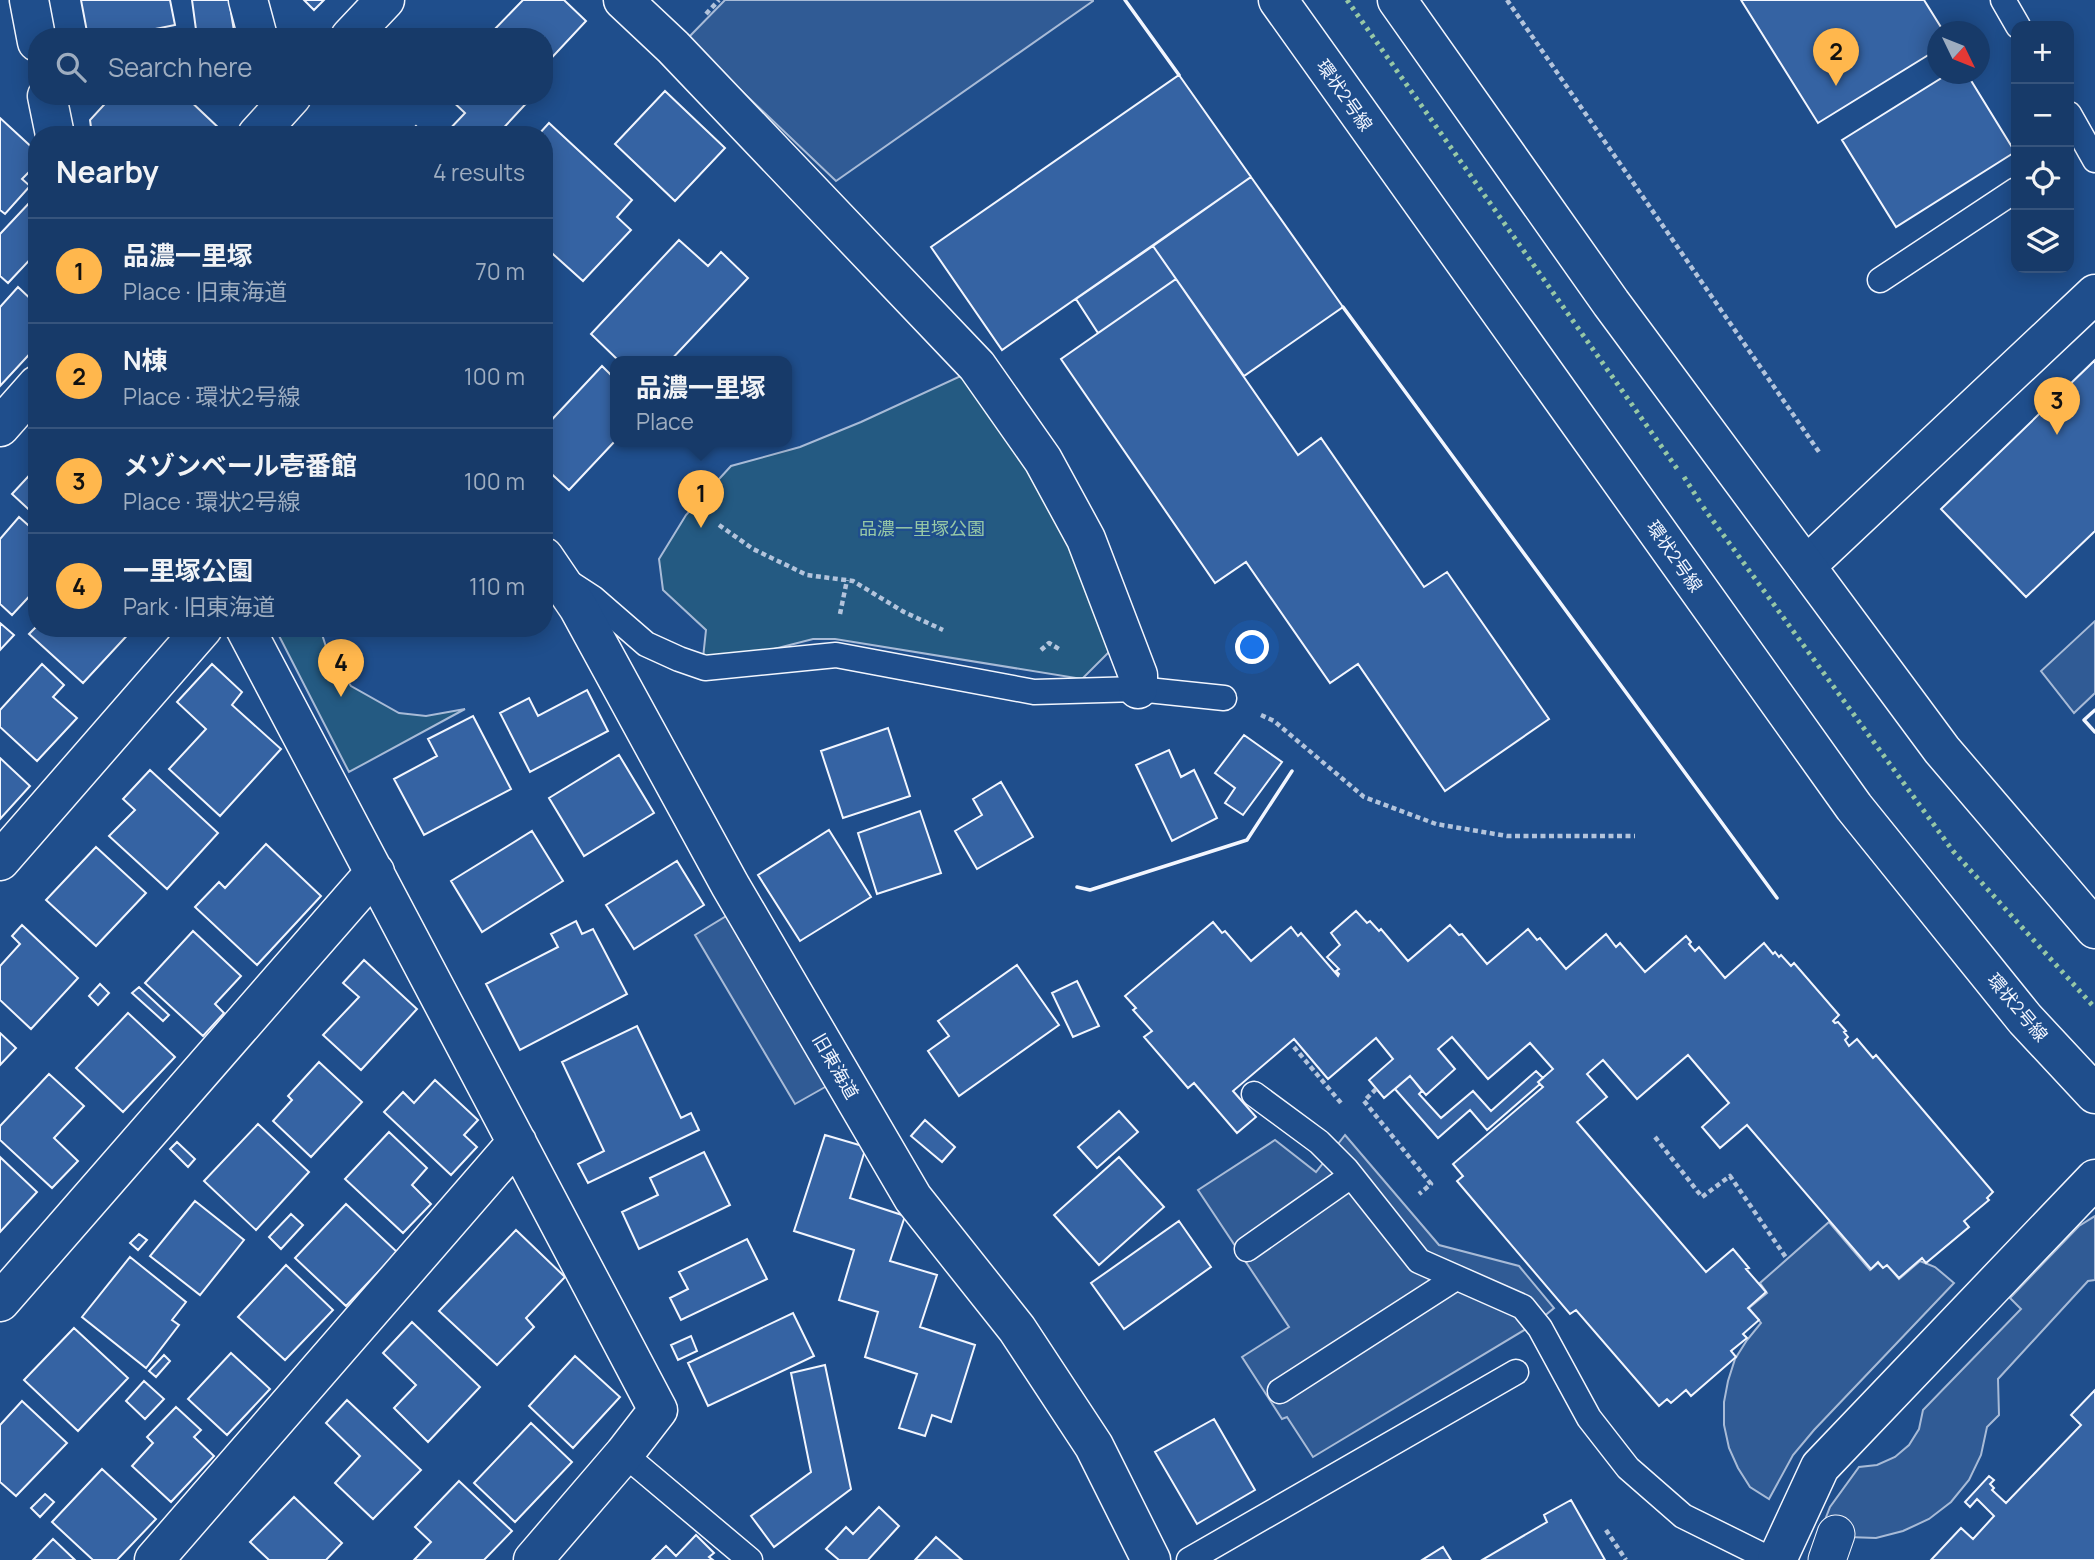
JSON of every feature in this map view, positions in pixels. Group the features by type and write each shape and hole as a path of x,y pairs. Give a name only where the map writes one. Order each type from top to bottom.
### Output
{"street":[{"path":"0,9 8,0"},
{"path":"29,0 34,28"},
{"path":"248,0 256,28"},
{"path":"359,28 385,0"},
{"path":"623,0 673,47 977,366 1043,460 1086,539 1138,675 1138,689"},
{"name":"環状2号線","path":"1278,0 1854,807 2025,1018 2095,1094"},
{"path":"1397,0 1611,303 1942,750 2095,929"},
{"path":"49,105 53,126"},
{"path":"1806,566 2095,294"},
{"path":"0,427 28,395"},
{"name":"旧東海道","path":"553,570 578,607 730,885 913,1198 1024,1341 1094,1446 1151,1560"},
{"path":"0,860 195,637"},
{"path":"250,637 658,1410 533,1560"},
{"path":"0,1302 374,872"},
{"path":"154,1560 517,1142"},
{"path":"1774,1560 1820,1467 2095,1179"}],"lane":[{"path":"2003,0 2015,21"},
{"path":"2074,123 2095,160"},
{"path":"1880,280 2011,193"},
{"path":"553,567 646,644 705,668 836,655 1034,692 1138,689 1224,698"},
{"path":"1254,1094 1319,1142 1351,1176 1419,1261 1523,1307 1539,1328 1589,1418 1628,1468 1683,1516 1774,1560"},
{"path":"1247,1249 1351,1176"},
{"path":"1280,1391 1456,1278"},
{"path":"1189,1560 1516,1372"},
{"path":"624,1454 750,1560"}],"path":[{"path":"1507,0 1819,452"},
{"path":"719,525 753,549 807,575 853,581 904,612 951,634"},
{"path":"840,616 848,580"},
{"path":"1039,652 1049,643 1066,654"},
{"path":"1224,698 1275,721 1364,797 1436,824 1507,836 1635,836"},
{"path":"1376,1089 1364,1101 1431,1184 1413,1199"},
{"path":"1655,1137 1702,1197 1730,1177 1787,1259"},
{"path":"1606,1531 1626,1560"}],"green space":[{"name":"品濃一里塚公園","path":"965,374 1075,544 1112,649 1082,679 835,639 813,639 743,657 703,658 706,630 663,590 659,559 686,515 731,466 800,447"},
{"path":"280,637 323,637 328,653 351,686 399,713 426,716 465,709 349,772"}],"shaded area":[{"path":"725,0 1093,1 836,181 687,39"},
{"path":"2095,621 2095,693 2074,713 2041,671"},
{"path":"733,912 834,1082 795,1104 695,935"},
{"path":"1345,1135 1439,1245 1519,1266 1554,1308 1536,1323 1313,1457 1287,1417 1282,1419 1242,1357 1289,1327 1198,1190 1275,1140 1316,1172"},
{"path":"2095,1216 2095,1280 2088,1281 1998,1379 1999,1415 1987,1427 1981,1455 1969,1480 1951,1502 1929,1519 1903,1531 1876,1538 1848,1537 1821,1530 1830,1507 1859,1467 1877,1465 1895,1457 1909,1445 1919,1429 1923,1410 2021,1309 2010,1298 2079,1226"},
{"path":"1829,1222 1870,1270 1878,1263 1883,1268 1887,1265 1899,1279 1920,1261 1935,1267 1954,1283 1814,1430 1793,1455 1769,1499 1750,1487 1729,1448 1724,1425 1728,1381 1735,1359 1761,1323 1749,1308 1767,1293 1760,1283"}],"building":[{"path":"81,0 170,0 175,25 160,28 86,28"},
{"path":"192,0 229,0 234,28 196,28"},
{"path":"304,0 324,0 314,10"},
{"path":"523,0 564,0 586,21 553,56 553,28 496,28"},
{"path":"1741,0 1924,0 1937,21 1927,21 1927,56 1818,123"},
{"path":"1179,75 1251,177 1002,350 931,247"},
{"path":"1932,84 1973,84 2011,146 2011,155 1896,227 1842,140"},
{"path":"665,91 725,148 675,201 615,144"},
{"path":"104,105 194,105 217,126 91,126 90,120"},
{"path":"457,105 525,105 505,126 453,126 465,113"},
{"path":"0,118 28,144 28,173 22,179 28,184 28,188 5,214 0,210"},
{"path":"553,127 632,200 617,217 631,230 583,281 553,254"},
{"path":"1251,177 1343,307 1244,376 1153,246"},
{"path":"28,204 28,262 8,283 0,276 0,234"},
{"path":"679,240 708,266 721,252 748,278 675,356 614,356 591,334"},
{"path":"1153,246 1176,279 1098,333 1076,299"},
{"path":"1176,279 1298,455 1321,438 1424,587 1447,572 1549,719 1445,791 1358,664 1330,683 1246,562 1215,583 1061,359"},
{"path":"18,287 28,296 28,356 0,386 0,307"},
{"path":"2095,360 2095,531 2026,597 1941,509"},
{"path":"602,366 610,374 610,446 569,490 553,475 553,418"},
{"path":"28,477 28,509 12,494"},
{"path":"19,517 28,525 28,598 12,615 0,604 0,539"},
{"path":"0,623 14,635 0,650"},
{"path":"32,637 126,637 83,683"},
{"path":"42,664 64,685 53,697 77,718 37,761 0,727 0,710"},
{"path":"212,664 242,692 232,705 281,749 220,816 169,769 206,729 177,702"},
{"path":"587,690 608,731 530,772 500,713 529,698 538,716"},
{"path":"473,716 511,789 424,835 394,779 437,756 428,739"},
{"path":"888,728 910,796 843,818 821,751"},
{"path":"1244,735 1282,762 1243,815 1225,803 1235,788 1215,773"},
{"path":"1169,750 1181,777 1194,770 1217,818 1172,841 1136,765"},
{"path":"619,755 654,813 584,856 549,798"},
{"path":"0,758 30,786 0,819"},
{"path":"150,770 218,833 167,889 109,836 135,810 123,799"},
{"path":"1001,782 1033,837 977,869 955,831 982,815 973,799"},
{"path":"920,811 941,873 877,894 858,833"},
{"path":"829,830 871,897 800,941 758,875"},
{"path":"532,831 563,881 482,932 451,881"},
{"path":"266,844 321,896 257,965 195,907 219,882 225,888"},
{"path":"96,847 146,893 96,946 46,900"},
{"path":"677,861 704,905 634,949 606,905"},
{"path":"1356,911 1367,923 1370,921 1379,931 1381,929 1408,961 1450,925 1459,935 1462,934 1487,964 1528,929 1537,940 1540,938 1566,969 1606,934 1616,947 1620,943 1645,972 1686,936 1695,951 1699,947 1725,978 1764,943 1773,954 1775,952 1779,957 1781,955 1791,966 1794,963 1839,1015 1833,1021 1838,1022 1846,1031 1844,1032 1848,1037 1845,1040 1849,1046 1857,1039 1873,1058 1876,1055 1993,1192 1987,1198 1989,1200 1964,1221 1969,1227 1926,1263 1922,1258 1899,1278 1887,1265 1883,1268 1878,1262 1871,1269 1747,1125 1720,1148 1702,1127 1729,1103 1688,1055 1637,1099 1603,1060 1587,1074 1607,1097 1577,1122 1706,1272 1733,1249 1766,1292 1748,1308 1759,1320 1743,1334 1747,1338 1731,1351 1736,1357 1691,1396 1686,1390 1671,1403 1667,1399 1659,1406 1576,1310 1570,1314 1457,1181 1463,1176 1453,1164 1543,1087 1538,1082 1553,1069 1530,1043 1488,1079 1452,1037 1438,1049 1455,1069 1426,1095 1410,1076 1384,1098 1369,1080 1393,1059 1376,1038 1328,1079 1294,1039 1233,1091 1256,1117 1237,1133 1194,1083 1188,1088 1144,1037 1152,1031 1133,1010 1136,1008 1125,996 1213,922 1222,933 1225,931 1251,961 1291,927 1298,936 1301,933 1338,976 1336,971 1339,969 1327,957 1340,945 1331,933"},
{"path":"576,921 582,934 593,929 627,994 520,1050 486,984 558,947 551,934"},
{"path":"22,925 78,978 31,1029 0,1000 0,966 20,944 12,936"},
{"path":"193,931 241,976 215,1004 224,1013 203,1036 145,983"},
{"path":"364,960 417,1009 361,1070 323,1035 359,997 343,983"},
{"path":"1017,965 1059,1025 959,1096 928,1051 949,1036 938,1021"},
{"path":"1077,981 1099,1026 1073,1037 1052,993"},
{"path":"100,984 109,993 98,1005 89,996"},
{"path":"139,987 169,1015 163,1021 132,993"},
{"path":"128,1013 175,1057 123,1112 76,1068"},
{"path":"637,1026 681,1118 691,1113 699,1130 588,1183 578,1164 604,1151 562,1062"},
{"path":"0,1033 16,1048 0,1065"},
{"path":"319,1062 362,1102 311,1157 273,1121 292,1100 288,1096"},
{"path":"1536,1071 1543,1078 1538,1082 1540,1084 1487,1130 1470,1110 1438,1138 1395,1089 1410,1076 1422,1091 1419,1094 1441,1118 1473,1091 1491,1111"},
{"path":"49,1074 84,1106 54,1138 78,1161 52,1188 0,1140 0,1126"},
{"path":"435,1080 478,1120 464,1135 477,1147 451,1175 384,1112 403,1092 414,1103"},
{"path":"1119,1111 1138,1132 1097,1168 1078,1147"},
{"path":"925,1120 955,1147 942,1162 911,1136"},
{"path":"258,1124 309,1172 256,1230 204,1181"},
{"path":"389,1132 427,1168 412,1185 431,1204 403,1233 345,1179"},
{"path":"825,1135 866,1147 850,1198 905,1216 890,1261 937,1275 920,1327 975,1345 951,1422 932,1415 925,1436 899,1428 917,1374 865,1357 878,1312 839,1300 854,1250 794,1231"},
{"path":"177,1142 195,1159 188,1167 170,1149"},
{"path":"704,1152 730,1205 639,1249 622,1212 658,1195 650,1178"},
{"path":"0,1157 37,1192 0,1232"},
{"path":"1119,1157 1164,1207 1099,1265 1054,1215"},
{"path":"195,1201 244,1240 200,1295 150,1256"},
{"path":"346,1204 397,1252 346,1306 295,1258"},
{"path":"291,1214 303,1225 281,1249 269,1237"},
{"path":"1179,1221 1211,1267 1124,1329 1091,1283"},
{"path":"516,1230 565,1277 526,1318 534,1327 497,1365 439,1311"},
{"path":"139,1234 147,1240 138,1250 130,1243"},
{"path":"747,1239 767,1279 681,1320 670,1298 688,1289 679,1272"},
{"path":"130,1257 186,1302 172,1320 179,1325 146,1368 82,1317"},
{"path":"286,1265 333,1310 285,1360 238,1317"},
{"path":"793,1313 814,1356 708,1406 688,1363"},
{"path":"412,1322 480,1387 428,1442 394,1408 416,1385 383,1353"},
{"path":"74,1328 128,1378 78,1431 24,1380"},
{"path":"691,1336 697,1351 678,1360 671,1345"},
{"path":"231,1353 270,1389 227,1435 188,1399"},
{"path":"164,1355 170,1361 156,1377 149,1371"},
{"path":"575,1356 620,1397 573,1448 529,1406"},
{"path":"825,1365 851,1489 774,1547 751,1516 811,1472 791,1373"},
{"path":"144,1381 164,1399 145,1419 126,1401"},
{"path":"2095,1390 2095,1560 1931,1560 1961,1528 1973,1539 1994,1516 1977,1499 1970,1507 1965,1502 1989,1476 1994,1480 1990,1484 1994,1488 1992,1490 2006,1503 2081,1425 2071,1415"},
{"path":"347,1400 421,1470 373,1519 335,1483 360,1456 326,1423"},
{"path":"22,1401 67,1443 16,1496 0,1482 0,1425"},
{"path":"176,1407 201,1430 194,1437 214,1456 171,1502 132,1466 153,1443 147,1437"},
{"path":"1214,1419 1255,1490 1197,1524 1155,1452"},
{"path":"531,1423 572,1462 515,1522 474,1483"},
{"path":"102,1469 156,1519 117,1560 93,1560 52,1522"},
{"path":"459,1481 512,1531 484,1560 414,1560 431,1542 415,1527"},
{"path":"45,1494 54,1502 40,1517 31,1508"},
{"path":"294,1497 342,1543 326,1560 269,1560 250,1542"},
{"path":"1571,1500 1605,1560 1482,1560 1547,1522 1544,1515"},
{"path":"879,1507 899,1526 868,1560 839,1560 826,1549 846,1527 853,1534"},
{"path":"696,1535 714,1553 709,1557 713,1560 652,1560 666,1546 676,1556"},
{"path":"936,1537 962,1560 915,1560"},
{"path":"53,1539 75,1560 33,1560"},
{"path":"1443,1547 1451,1560 1422,1560"}],"hedge":[{"path":"1347,0 1678,470"},
{"path":"1684,477 1700,502"},
{"path":"1703,507 1953,851 2095,1008"}],"wall":[{"path":"1125,0 1179,75"},
{"path":"1343,307 1777,898"},
{"path":"2095,710 2084,720 2095,732"},
{"path":"1077,887 1090,890 1247,840 1292,771"}],"place":[{"name":"N棟","path":"1836,86"},
{"name":"メゾンベール壱番館","path":"2057,435"},
{"name":"品濃一里塚","path":"701,528"},
{"name":"一里塚公園","path":"341,697"}]}
